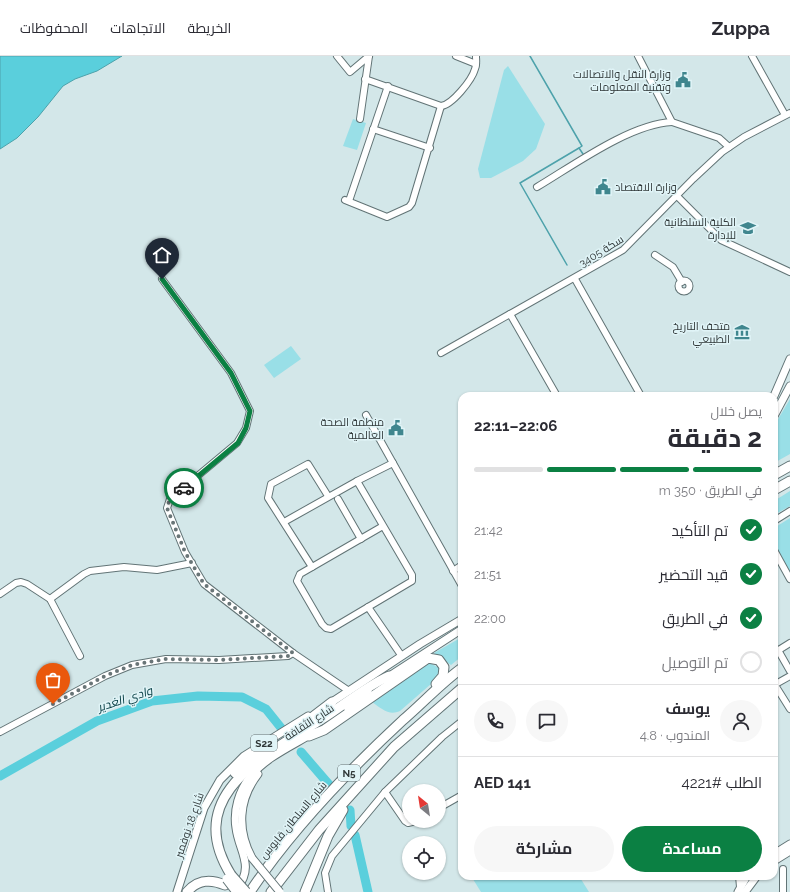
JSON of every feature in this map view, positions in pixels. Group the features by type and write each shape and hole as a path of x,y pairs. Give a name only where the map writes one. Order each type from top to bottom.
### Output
{"highway":[{"path":"778,473 790,466"},
{"path":"778,489 789,482"},
{"path":"309,736 324,730 426,659 434,657 443,664 444,673 429,691 426,699"},
{"name":"شارع السلطان قابوس","path":"250,892 273,861 336,786 370,751 458,671"},
{"path":"228,880 220,853 217,832 219,812 234,782 261,758 329,715 377,681 388,676"},
{"path":"329,715 333,709 349,699 349,691"},
{"name":"N5","path":"271,892 314,836 394,746 458,691"},
{"path":"235,892 215,857 211,837 212,816 223,789 232,775 244,763 310,719 332,702"},
{"path":"305,892 328,836 351,793"},
{"path":"187,892 204,881 228,880 246,892"}],"main road":[{"path":"776,392 790,359"},
{"path":"778,408 790,386"},
{"path":"349,691 402,655 458,621"},
{"name":"شارع الثقافة","path":"235,892 242,882 246,866 235,823 240,795 246,782 255,771 335,719 388,676 458,632"},
{"name":"شارع 18 نوفمبر","path":"178,892 207,800 225,773 252,750 349,691"},
{"path":"280,892 252,858 245,842 241,818 244,799 249,788 260,772 283,752"},
{"path":"778,852 790,844"},
{"path":"778,858 790,851"},
{"path":"741,890 746,880"},
{"path":"741,890 752,880"}],"street":[{"path":"337,56 350,72 369,56"},
{"path":"360,119 369,56"},
{"path":"456,56 476,64"},
{"path":"365,79 441,106 446,106 454,100 475,70 476,56"},
{"path":"638,56 672,122"},
{"path":"752,56 788,114"},
{"path":"388,86 374,129 347,200 387,217 409,207 412,203 430,148 441,106"},
{"name":"سكة 3405","path":"441,353 575,279 623,250 708,164 729,147 788,114"},
{"path":"537,187 639,129 659,122 672,122 720,138 729,147"},
{"path":"374,129 430,148"},
{"path":"677,196 721,240 790,272"},
{"path":"655,255 673,267 682,282"},
{"path":"777,265 790,266"},
{"path":"162,279 231,373 250,411 246,428 238,443 170,498 167,508 192,563 204,584 293,653 349,691"},
{"path":"575,279 639,392"},
{"path":"510,314 555,392"},
{"path":"366,415 458,579"},
{"path":"284,522 328,496 393,463"},
{"path":"312,567 268,498 271,484 308,464 328,496"},
{"path":"357,481 412,576 412,581 331,629 326,628 322,624 297,581 300,574 383,526"},
{"path":"338,499 361,539"},
{"path":"778,518 790,511"},
{"path":"778,557 790,579"},
{"path":"50,599 90,571 124,567 157,570 192,563"},
{"path":"453,570 458,567"},
{"path":"0,594 16,583 21,582 27,584 50,599 80,656"},
{"path":"368,607 402,655"},
{"path":"778,650 790,643"},
{"path":"0,732 105,676 132,665 166,659 219,660 288,656 293,653"},
{"path":"778,654 790,671"},
{"path":"778,683 790,676"},
{"path":"778,691 790,709"},
{"path":"328,892 325,878 329,860 385,792 442,737 458,724"},
{"path":"385,792 402,817"},
{"path":"446,804 458,797"},
{"path":"783,869 783,892"},
{"path":"740,880 741,890"}],"shaded area":[{"path":"0,56 122,56 97,71 75,79 63,86 38,117 17,138 0,149"},
{"path":"508,66 545,124 536,149 523,161 491,178 480,178 478,169 504,70"},
{"path":"353,119 366,123 357,150 343,146"},
{"path":"291,346 301,359 274,378 264,365"},
{"path":"790,399 790,454 778,461 778,419"},
{"path":"790,491 790,506 778,513 778,498"},
{"path":"790,518 790,574 778,553 778,526"},
{"path":"458,639 458,659 451,665 434,653"},
{"path":"430,663 439,668 439,677 400,711 392,713 382,709 372,702 408,676"},
{"path":"474,880 582,880 589,892 481,892"}],"waterway":[{"path":"530,56 582,146 579,148 583,154"},
{"path":"567,265 520,183 579,148"},
{"name":"وادي الغدير","path":"0,776 97,721 152,701 198,696 242,697 266,709 282,729"},
{"name":"وادي الغدير","path":"301,752 332,788"},
{"name":"وادي الغدير","path":"350,810 351,826"},
{"name":"وادي الغدير","path":"355,835 368,892"}],"way so far":[{"path":"53,704 105,676 132,665 166,659 219,660 288,656 293,653 204,584 185,552 167,508 170,498 184,488"}],"place":[{"name":"وزارة النقل والاتصالات وتقنية المعلومات","path":"683,80"},
{"name":"وزارة الاقتصاد","path":"603,187"},
{"name":"الكلية السلطانية للإدارة","path":"748,228"},
{"name":"متحف التاريخ الطبيعي","path":"742,332"},
{"name":"منطمة الصحة العالمية","path":"396,428"}],"route":[{"path":"162,279 231,373 250,411 246,428 238,443 184,488"}]}
